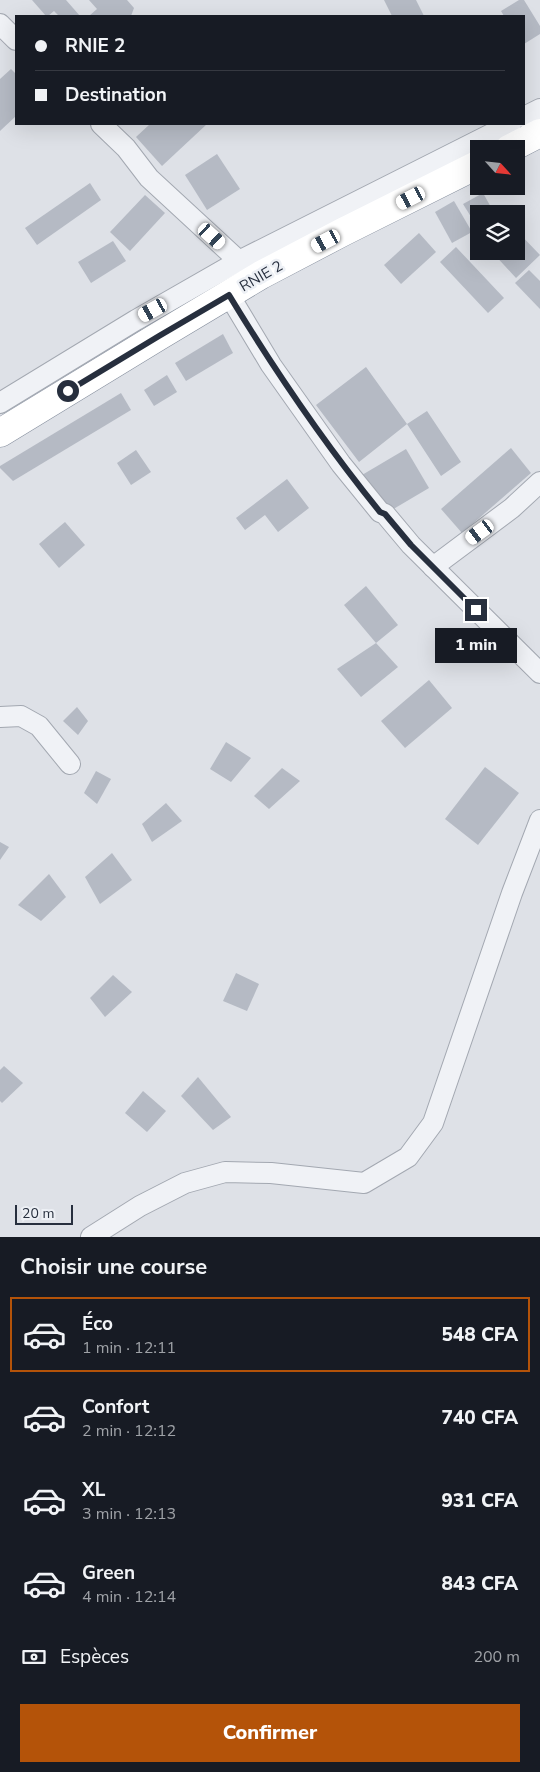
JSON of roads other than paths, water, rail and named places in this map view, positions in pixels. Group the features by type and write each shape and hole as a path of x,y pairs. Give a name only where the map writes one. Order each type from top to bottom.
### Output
{"highway":[{"path":"525,141 540,133"},
{"name":"RNIE 2","path":"0,433 229,295 250,268 342,232 470,168"}],"street":[{"path":"0,24 15,39"},
{"path":"525,116 540,109"},
{"path":"102,125 126,148 149,178 250,268"},
{"path":"0,403 136,320 250,268 509,125"},
{"path":"229,295 272,365 341,464 380,512 385,514 411,545 433,567 537,665"},
{"path":"433,567 512,508 540,482"},
{"path":"0,717 21,716 39,726 70,764"},
{"path":"91,1237 140,1206 185,1183 224,1172 271,1173 364,1183 408,1157 433,1123 505,912 532,836 540,820"}]}
